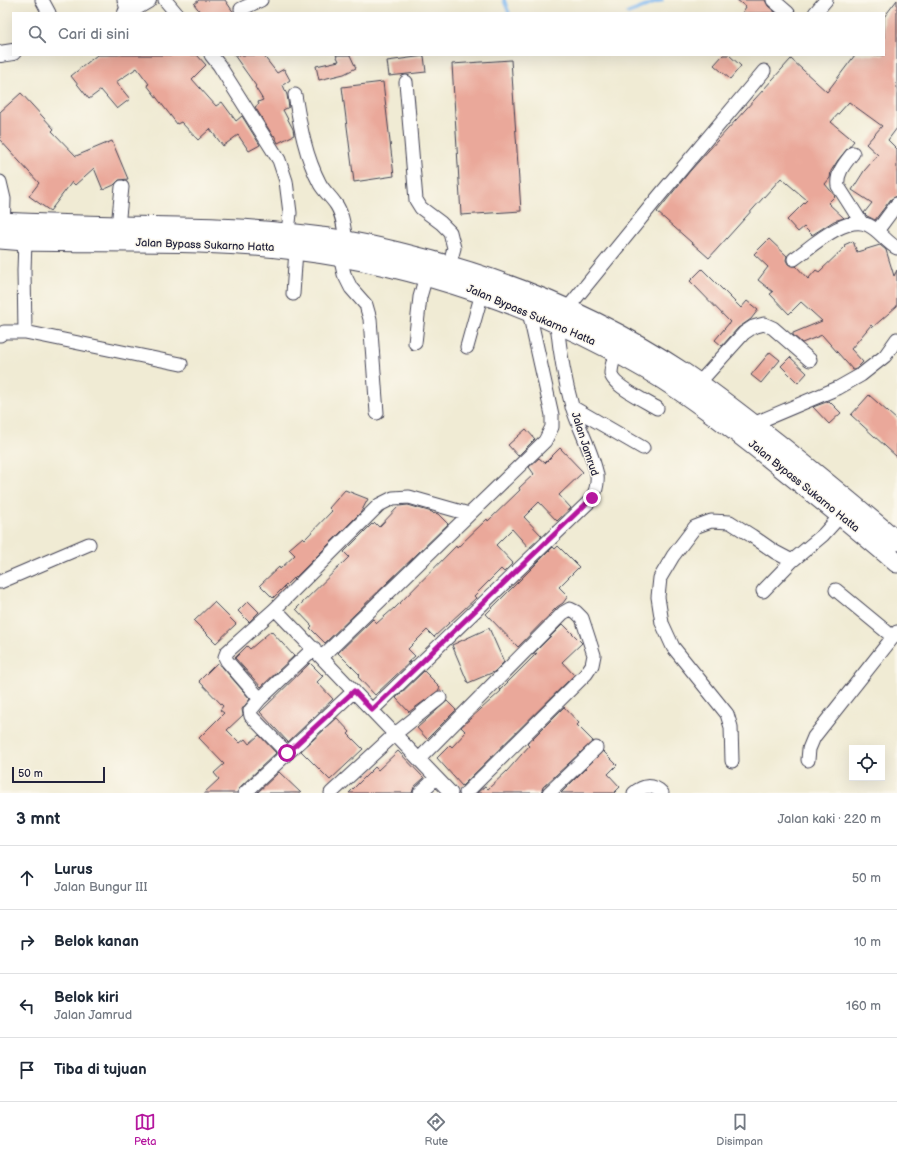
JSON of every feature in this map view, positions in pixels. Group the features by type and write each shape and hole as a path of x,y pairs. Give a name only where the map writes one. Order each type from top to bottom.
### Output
{"highway":[{"name":"Jalan Bypass Sukarno Hatta","path":"1,231 25,241 55,233 118,226 209,227 288,233 482,293 529,312 562,317 627,338 699,383 816,474 897,541"},
{"name":"Jalan Bypass Sukarno Hatta","path":"1,231 250,245 296,250 390,250 507,284 616,352 661,378 703,408 841,515 897,563"}],"main road":[{"path":"126,8 148,0"},
{"path":"0,54 12,52"}],"street":[{"path":"42,0 48,12"},
{"path":"165,0 175,12"},
{"path":"241,9 261,0"},
{"path":"773,0 787,12"},
{"path":"816,12 826,0"},
{"path":"212,56 279,160 286,181 290,213 288,233"},
{"path":"562,317 659,196 764,71"},
{"path":"406,82 416,200 421,208 442,223 450,232 454,248 449,266"},
{"path":"294,95 300,130 305,148 320,184 336,203 342,219 344,274 351,288 366,305 370,319 377,413"},
{"path":"853,153 841,170 837,180 838,186 861,222 877,231 891,245 897,248"},
{"path":"0,182 4,199 1,231"},
{"path":"118,226 122,187"},
{"path":"877,231 897,204"},
{"path":"794,260 831,232 847,225 861,222"},
{"path":"25,241 25,332"},
{"path":"293,294 296,250"},
{"path":"415,343 420,297 426,276"},
{"path":"466,347 482,293"},
{"path":"287,753 251,716 250,711 260,699 318,653 469,514 545,441 552,426 552,415 529,312"},
{"name":"Jalan Jamrud","path":"372,710 592,498 597,488 597,476 572,406 562,368 562,317"},
{"path":"699,383 744,333 753,327 764,324 773,328 810,360"},
{"path":"0,335 4,332 25,332 181,364"},
{"path":"752,424 838,388 861,375 885,356 897,339"},
{"path":"616,352 611,374 613,379 619,385 657,408"},
{"path":"572,406 643,448"},
{"path":"260,699 227,661 225,656 226,652 276,609 379,505 393,498 409,497 469,514"},
{"path":"763,591 792,561 823,535 841,515"},
{"path":"732,761 730,727 727,714 673,647 662,623 658,598 660,578 673,556 695,527 711,521 730,522 775,552 792,561"},
{"path":"0,582 89,544"},
{"path":"808,760 809,749 814,737 895,634 836,590"},
{"path":"276,609 451,793"},
{"path":"419,759 563,613 570,609 576,612 582,618 594,655 592,665 586,674 466,793"},
{"path":"245,793 354,691"},
{"path":"331,793 395,734 440,698"},
{"path":"549,793 596,748"},
{"path":"420,793 436,778"},
{"path":"634,793 645,787 657,788 662,793"}],"building":[{"path":"199,0 225,0 233,12 200,12 194,4"},
{"path":"737,0 765,0 768,6 775,12 743,12 746,7"},
{"path":"897,0 897,128 888,140 897,149 897,196 891,199 875,220 864,213 872,203 852,190 864,171 878,155 866,144 882,126 849,102 831,122 854,141 838,160 831,171 830,178 825,184 835,196 828,203 844,218 834,221 812,235 804,227 798,232 787,220 807,200 781,178 709,258 657,212 690,171 791,59 827,92 854,56 885,56 885,16"},
{"path":"96,56 198,56 206,65 192,79 216,106 222,102 236,121 242,116 260,145 249,151 238,135 223,146 210,129 198,140 181,122 177,124 147,85 149,84 137,68 116,82 130,99 117,109 101,90 89,99 71,76"},
{"path":"235,56 264,56 277,73 284,69 290,80 283,85 287,95 289,107 283,110 293,129 294,135 278,143 255,107 259,104 258,102 263,100 255,87 256,86"},
{"path":"336,56 350,56 356,68 344,74 319,80 316,66 339,61"},
{"path":"424,56 426,72 389,76 387,61"},
{"path":"722,56 730,56 741,66 730,79 714,65"},
{"path":"511,60 521,211 461,215 452,64"},
{"path":"383,82 394,176 354,182 342,87"},
{"path":"21,93 54,129 52,131 76,156 112,141 128,179 119,180 114,185 103,190 94,168 75,185 72,182 50,211 29,196 39,183 0,140 0,112"},
{"path":"769,239 787,256 786,260 788,264 791,266 796,266 808,279 816,270 819,272 845,247 844,245 853,241 857,252 880,245 886,250 894,276 897,270 897,306 873,327 871,325 851,349 863,362 856,369 853,370 822,335 802,343 793,335 793,333 822,321 801,302 789,314 770,294 773,292 758,280 768,267 754,254"},
{"path":"702,269 741,308 747,301 758,310 751,319 738,328 722,346 715,340 730,322 690,281"},
{"path":"770,352 780,360 761,383 751,375"},
{"path":"790,357 807,373 798,383 781,366"},
{"path":"869,395 897,420 897,457 851,415"},
{"path":"829,401 841,413 829,424 813,407"},
{"path":"526,429 535,439 518,456 508,445"},
{"path":"560,448 583,472 559,495 571,508 557,521 539,502 524,517 542,536 529,548 512,529 496,545 513,563 504,572 501,569 474,596 476,598 434,637 427,630 408,649 415,656 407,663 411,661 375,695 358,677 360,675 338,653 373,619 377,623 394,609 456,546 457,548 487,519 488,521 520,490 519,488 534,474 529,467 539,458 545,463"},
{"path":"345,490 368,499 361,512 273,598 260,585 279,567 280,569 295,555 289,549 303,537 305,539 332,511 329,508"},
{"path":"408,505 438,514 448,524 325,643 310,628 312,626 296,609 349,557 344,552 372,524 373,525 375,523 379,527 399,506"},
{"path":"558,546 579,567 559,587 568,596 563,603 557,607 518,647 486,614 553,547 555,549"},
{"path":"248,601 259,612 249,622 238,611"},
{"path":"214,602 236,624 216,643 194,621"},
{"path":"563,624 582,643 562,662 574,675 462,786 437,758 450,745 452,747 466,732 461,727 501,691 500,690 537,653 532,655"},
{"path":"489,628 504,662 494,672 468,683 452,645"},
{"path":"271,631 294,656 261,687 235,658 247,646 250,649"},
{"path":"217,663 250,699 242,709 243,715 227,730 240,743 245,739 249,744 259,735 276,753 240,787 237,793 204,793 219,779 214,773 224,764 199,738 224,713 220,710 223,706 199,681"},
{"path":"310,663 323,676 317,682 333,699 288,742 260,712"},
{"path":"424,671 440,687 438,691 409,712 396,698"},
{"path":"447,701 456,710 427,739 417,728"},
{"path":"564,707 579,723 577,725 593,741 543,787 541,793 477,793 485,786 488,789 507,771 529,746 527,744"},
{"path":"337,718 350,732 348,734 363,749 330,780 301,751"},
{"path":"398,751 424,778 414,787 412,793 349,793 375,767 378,770"},
{"path":"603,751 617,765 608,774 620,787 614,793 561,793"},
{"path":"279,772 301,793 257,793"}],"waterway":[{"path":"504,0 509,12"},
{"path":"631,12 662,0"}],"route":[{"path":"287,753 354,691 372,710 592,498"}]}
